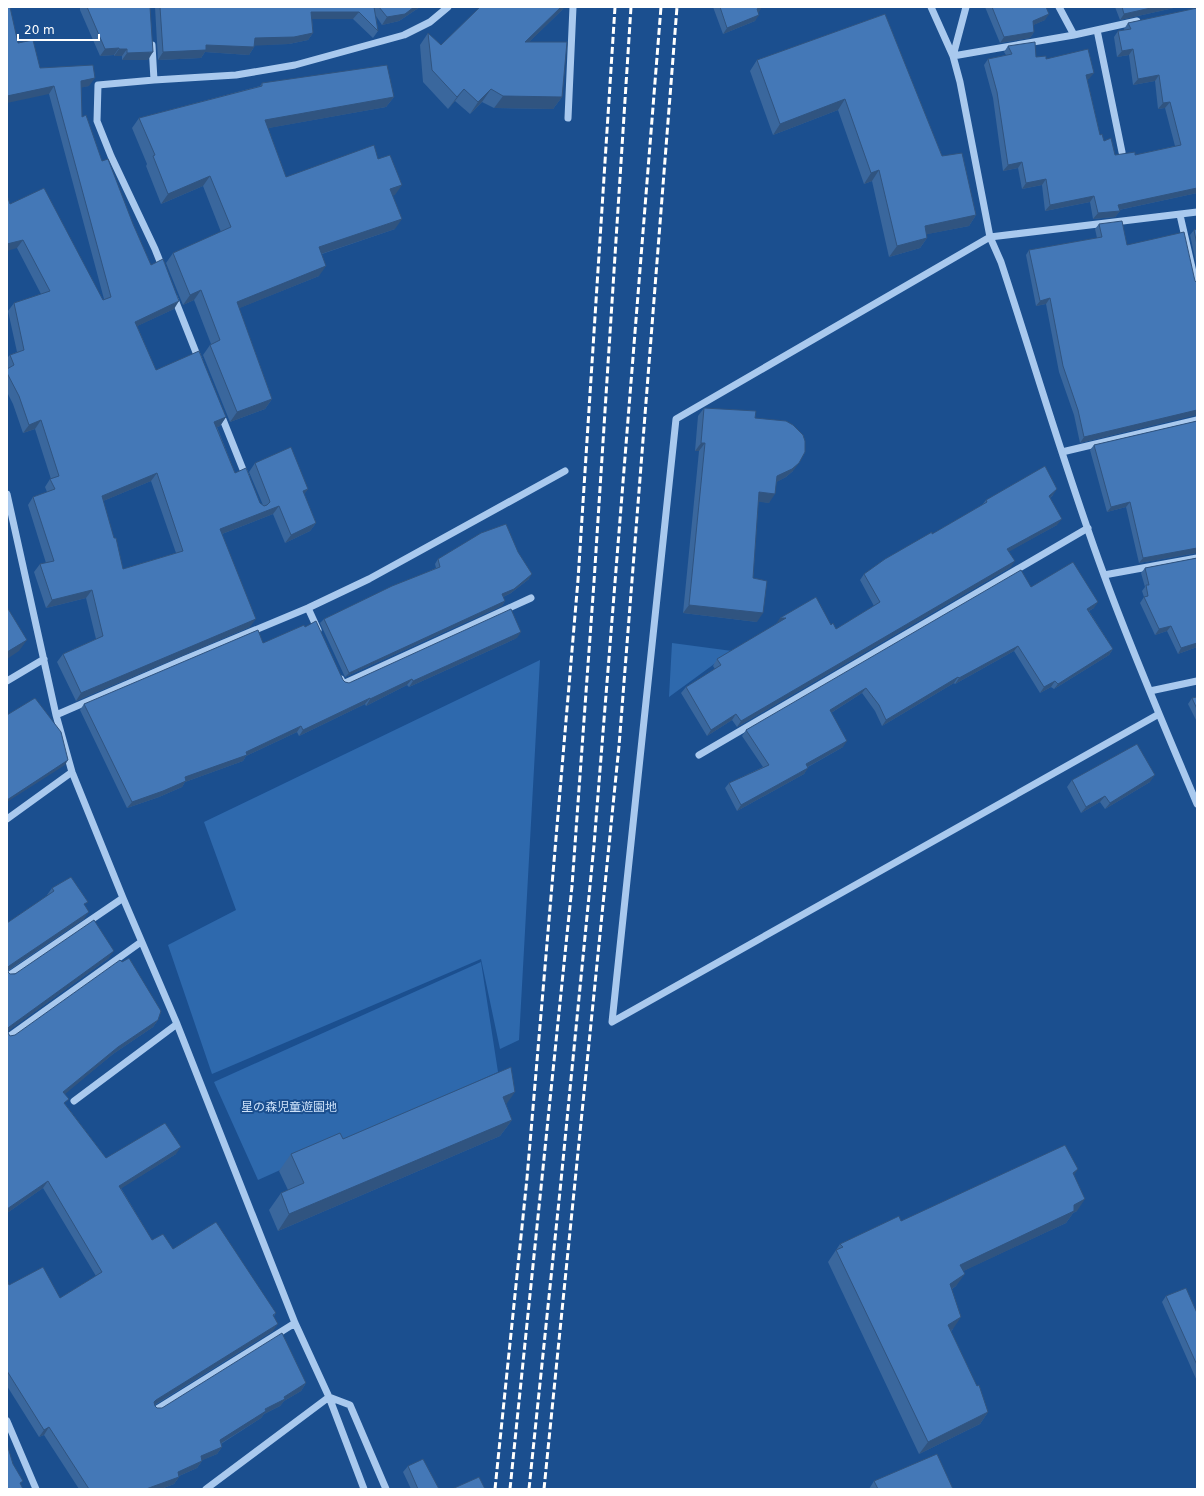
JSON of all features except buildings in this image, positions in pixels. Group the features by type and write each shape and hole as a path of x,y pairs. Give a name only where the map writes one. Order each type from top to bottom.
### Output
{"street":[{"path":"167,278 111,156 97,121 98,85 236,75 295,64 404,35 430,22 448,7"},
{"path":"568,118 573,7"},
{"path":"931,7 953,56 960,82 990,237 1001,262 1062,452 1104,575 1159,714 1197,804"},
{"path":"953,56 966,7"},
{"path":"1059,7 1074,35"},
{"path":"953,56 1074,35 1143,20"},
{"path":"1097,30 1122,152"},
{"path":"151,38 154,80"},
{"path":"1159,714 612,1022 676,419 990,237 1197,212"},
{"path":"1180,215 1196,285"},
{"path":"172,292 201,365"},
{"path":"219,408 250,488"},
{"path":"1062,452 1197,420"},
{"path":"56,715 308,608 368,579 565,471"},
{"path":"7,494 56,715 72,772 141,942 177,1024 295,1323 329,1397 364,1489"},
{"path":"699,755 1088,528"},
{"path":"1104,575 1197,558"},
{"path":"336,670 343,684 531,598"},
{"path":"308,608 320,636"},
{"path":"7,681 44,659"},
{"path":"1150,691 1197,681"},
{"path":"7,819 72,772"},
{"path":"7,977 123,898"},
{"path":"7,1038 141,942"},
{"path":"74,1101 177,1024"},
{"path":"154,1411 295,1323"},
{"path":"206,1489 329,1397"},
{"path":"329,1397 350,1405 386,1489"},
{"path":"7,1421 36,1489"}],"green space":[{"path":"672,643 732,651 669,697"},
{"path":"540,660 519,1040 500,1049 481,959 212,1074 168,945 236,910 204,822"},
{"name":"星の森児童遊園地","path":"481,962 498,1072 258,1180 214,1082"}],"railway":[{"path":"495,1489 527,1178 578,580 615,7"},
{"path":"510,1489 572,886 594,582 631,7"},
{"path":"529,1489 594,845 661,7"},
{"path":"544,1489 619,746 677,7"}]}
